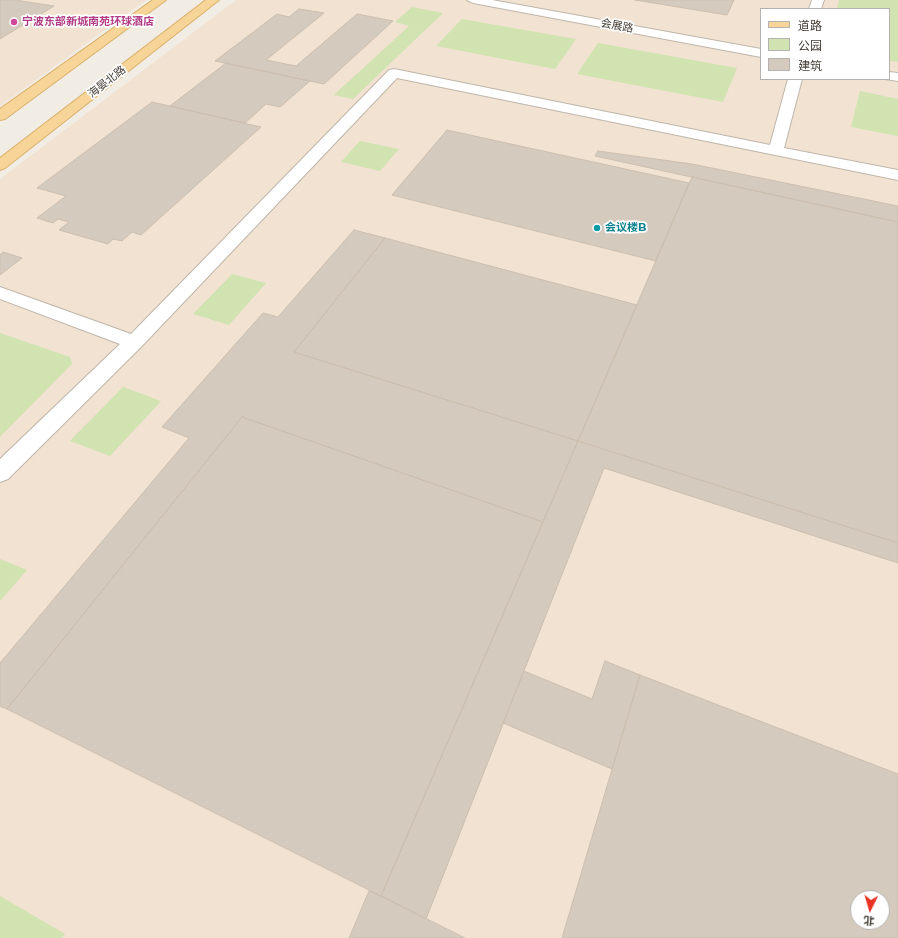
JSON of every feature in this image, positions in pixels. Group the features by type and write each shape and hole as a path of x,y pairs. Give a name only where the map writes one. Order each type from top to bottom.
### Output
{"main road":[{"path":"0,116 160,0"},
{"name":"海晏北路","path":"0,165 213,0"}],"street":[{"name":"会展路","path":"473,0 760,52"},
{"path":"0,473 134,342 394,73 898,175"},
{"path":"776,151 794,80"},
{"path":"0,293 134,342"}],"shaded area":[{"path":"0,0 146,0 0,106"},
{"path":"236,0 898,0 898,938 0,938 0,179"}],"green space":[{"path":"839,0 898,0 898,62 890,61 890,8 837,8"},
{"path":"412,7 443,13 353,99 334,95 409,26 395,22"},
{"path":"462,19 576,39 555,69 436,46"},
{"path":"598,43 737,68 723,102 577,74"},
{"path":"860,91 898,99 898,136 851,127"},
{"path":"360,141 399,149 380,171 341,162"},
{"path":"232,274 266,283 229,325 193,314"},
{"path":"0,333 70,357 72,364 0,437"},
{"path":"123,387 161,401 110,456 70,441"},
{"path":"0,559 27,570 0,601"},
{"path":"0,896 65,934 62,938 0,938"}],"building":[{"name":"宁波东部新城南苑环球酒店","path":"0,0 15,0 54,6 0,39"},
{"path":"635,0 734,0 727,15"},
{"path":"299,9 324,13 266,60 296,66 357,14 393,21 324,84 215,61 277,14 289,17"},
{"path":"226,63 310,81 280,107 266,104 245,123 170,106"},
{"path":"152,102 261,127 141,235 132,232 122,241 113,239 108,244 59,230 69,222 58,219 53,223 37,218 66,196 37,188"},
{"name":"会议楼B","path":"447,130 689,183 656,261 392,195"},
{"path":"598,151 692,164 898,206 898,222 595,156"},
{"path":"692,177 898,222 898,543 578,441"},
{"path":"354,230 385,238 294,352 578,441 543,522 242,417 7,709 0,706 0,663 189,438 162,427 263,313 278,317"},
{"path":"385,238 637,305 578,441 294,352"},
{"path":"3,252 22,258 0,275 0,255"},
{"path":"242,417 543,522 381,896 7,709"},
{"path":"578,441 898,543 898,563 604,468 426,919 381,896"},
{"path":"605,661 640,675 612,769 503,723 524,671 592,699"},
{"path":"640,675 898,774 898,938 562,938"},
{"path":"369,891 381,896 465,938 349,938"}],"place":[{"name":"宁波东部新城南苑环球酒店","path":"14,22"},
{"name":"会议楼B","path":"597,228"}]}
